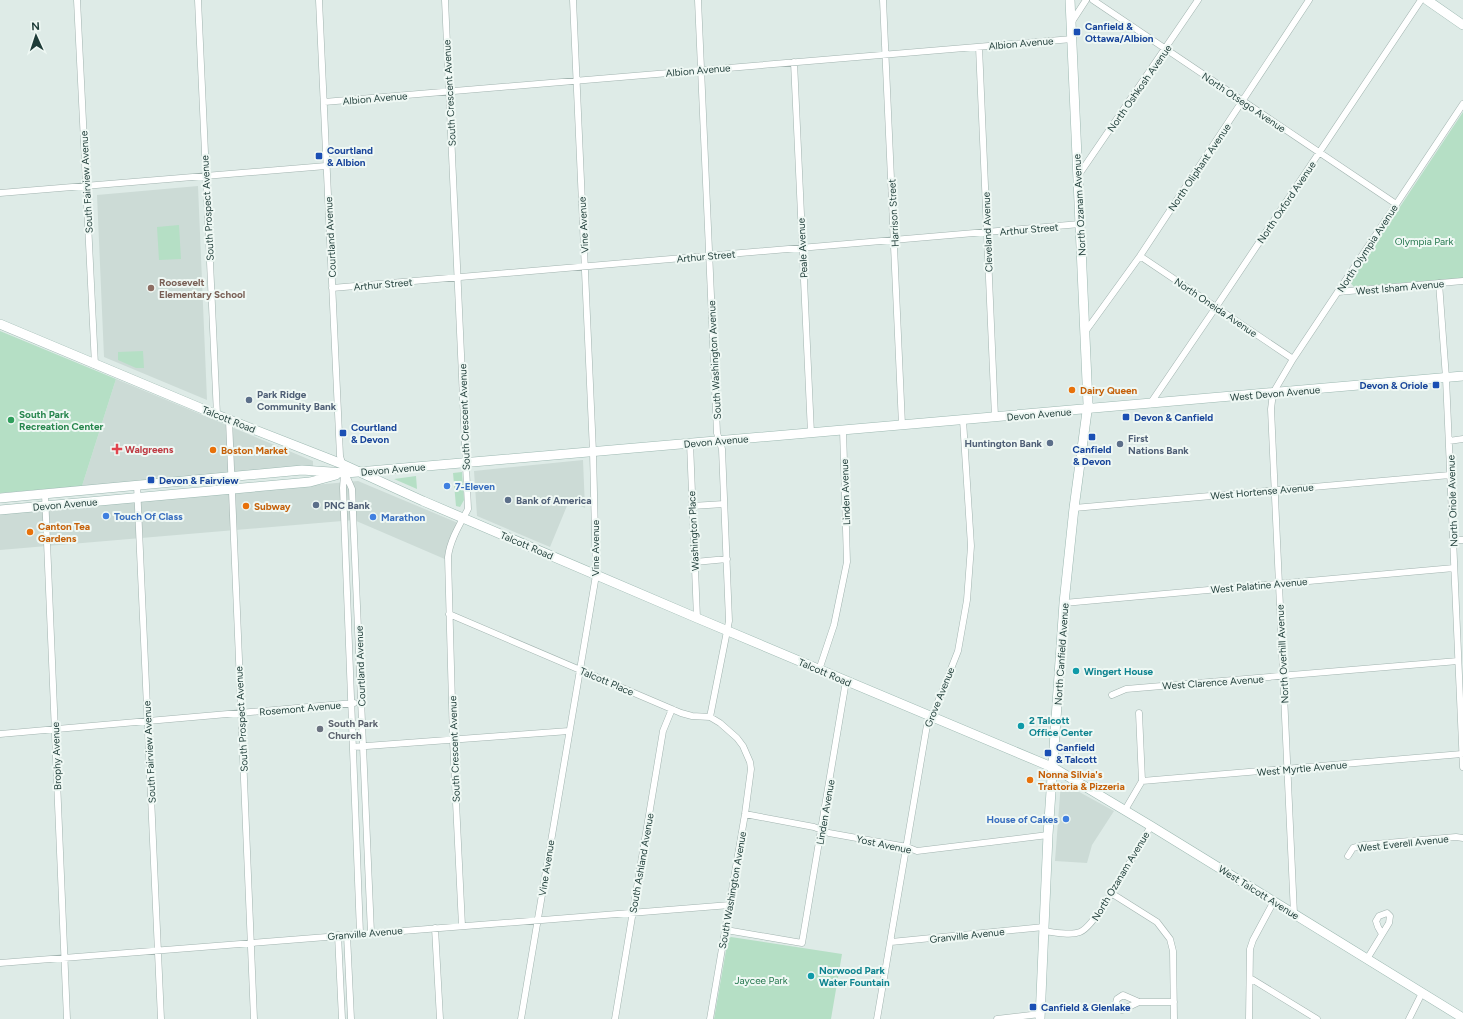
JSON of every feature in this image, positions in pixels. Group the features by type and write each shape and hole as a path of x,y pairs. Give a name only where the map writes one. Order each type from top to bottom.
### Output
{"street":[{"name":"South Fairview Avenue","path":"77,0 95,364"},
{"name":"South Prospect Avenue","path":"198,0 217,415"},
{"name":"Courtland Avenue","path":"319,0 340,456 352,488 371,932"},
{"name":"South Crescent Avenue","path":"445,0 468,509 448,553 453,740 462,926"},
{"name":"Vine Avenue","path":"521,1019 596,575 593,452 573,0"},
{"name":"South Washington Avenue","path":"698,0 717,433 722,449 729,621 710,717 720,723 737,738 743,746 750,762 750,776 745,814 710,1019"},
{"name":"Harrison Street","path":"883,0 902,425"},
{"name":"North Ozanam Avenue","path":"1070,0 1088,404 1087,410"},
{"path":"1071,23 1086,0"},
{"name":"North Otsego Avenue","path":"1093,0 1396,204"},
{"name":"North Oshkosh Avenue","path":"1078,176 1198,0"},
{"name":"North Oliphant Avenue","path":"1085,332 1140,256 1309,0"},
{"name":"North Oxford Avenue","path":"1150,404 1421,0"},
{"path":"1427,0 1463,25"},
{"name":"Albion Avenue","path":"324,102 1072,39"},
{"name":"Cleveland Avenue","path":"979,46 995,417"},
{"name":"Peale Avenue","path":"794,62 811,433"},
{"name":"North Olympia Avenue","path":"1273,393 1293,359 1463,104"},
{"path":"0,193 326,166"},
{"name":"Arthur Street","path":"332,288 1080,224"},
{"name":"North Oneida Avenue","path":"1140,256 1293,359"},
{"name":"West Isham Avenue","path":"1338,292 1463,281"},
{"name":"North Oriole Avenue","path":"1439,284 1446,378 1454,568 1460,640 1458,661 1463,767"},
{"name":"Talcott Road","path":"0,324 344,468"},
{"name":"West Devon Avenue","path":"1087,410 1463,376"},
{"name":"North Overhill Avenue","path":"1273,393 1271,409 1294,914"},
{"name":"Devon Avenue","path":"0,498 302,470 344,468 358,472 1087,410"},
{"name":"North Canfield Avenue","path":"1040,1017 1048,835 1054,768 1064,603 1074,508 1087,410"},
{"name":"South Prospect Avenue","path":"228,420 254,1019"},
{"name":"Grove Avenue","path":"877,1019 927,725 932,717 958,651 967,600 971,546 963,420"},
{"name":"Linden Avenue","path":"819,670 834,625 847,562 842,430"},
{"path":"1449,440 1463,439"},
{"name":"Washington Place","path":"690,443 697,618"},
{"name":"Courtland Avenue","path":"344,468 343,488 360,933"},
{"name":"Devon Avenue","path":"0,510 310,482 344,468"},
{"name":"Talcott Road","path":"358,472 819,670 1054,768"},
{"name":"West Hortense Avenue","path":"1074,508 1450,475"},
{"name":"South Fairview Avenue","path":"137,485 161,1019"},
{"name":"Brophy Avenue","path":"45,494 67,1019"},
{"path":"692,506 724,504"},
{"path":"1453,540 1463,540"},
{"path":"695,562 727,559"},
{"name":"West Palatine Avenue","path":"1064,603 1454,568"},
{"name":"Talcott Place","path":"449,614 686,715 710,717"},
{"name":"West Clarence Avenue","path":"1112,695 1126,689 1458,661"},
{"name":"Linden Avenue","path":"726,930 802,943 846,681"},
{"name":"Rosemont Avenue","path":"0,734 361,703"},
{"name":"South Ashland Avenue","path":"615,1019 663,731 672,709"},
{"path":"1125,810 1142,781 1138,713"},
{"path":"353,747 569,731"},
{"name":"West Myrtle Avenue","path":"1142,781 1462,754"},
{"name":"West Talcott Avenue","path":"1054,768 1274,901 1463,1018"},
{"name":"Yost Avenue","path":"745,814 814,826 829,833 907,847 917,851 1048,835"},
{"name":"North Ozanam Avenue","path":"1043,929 1075,934 1092,924 1151,826"},
{"name":"West Everell Avenue","path":"1348,856 1353,848 1364,845 1456,837 1463,838"},
{"path":"1111,893 1157,922 1170,939 1173,951 1174,1019"},
{"path":"1249,1019 1250,949 1253,940 1274,901"},
{"name":"Granville Avenue","path":"0,963 371,932 730,905"},
{"path":"435,928 440,1019"},
{"name":"Granville Avenue","path":"891,942 1043,929"},
{"path":"1367,959 1382,934"},
{"path":"338,935 342,1019"},
{"path":"347,935 350,1019"},
{"path":"1250,978 1317,1019"},
{"path":"1408,1019 1422,993"},
{"path":"1139,1002 1174,1002"},
{"path":"997,1019 1040,1017"}],"shaded area":[{"name":"Roosevelt Elementary School","path":"198,186 207,400 104,357 97,195"},
{"path":"116,379 313,461 313,467 82,486"},
{"path":"583,460 585,508 569,501 550,547 477,516 474,471"},
{"path":"358,481 458,523 447,560 354,520 0,550 0,514"},
{"path":"1061,782 1114,811 1092,845 1087,863 1055,861"}],"green space":[{"name":"Olympia Park","path":"1463,112 1463,278 1354,287 1350,282"},
{"path":"179,225 181,259 159,260 157,227"},
{"path":"0,331 116,379 82,486 0,493"},
{"path":"143,351 144,368 136,368 118,360 118,352"},
{"path":"462,472 464,500 460,507 456,506 453,473"},
{"path":"416,476 417,489 394,479"},
{"name":"Jaycee Park","path":"731,937 842,954 831,1019 714,1019 728,939"}],"place":[{"name":"Canfield & Ottawa/Albion","path":"1077,32"},
{"name":"Courtland & Albion","path":"319,156"},
{"name":"Roosevelt Elementary School","path":"151,288"},
{"name":"Devon & Oriole","path":"1436,385"},
{"name":"Dairy Queen","path":"1072,390"},
{"name":"Park Ridge Community Bank","path":"249,400"},
{"name":"Devon & Canfield","path":"1126,417"},
{"name":"South Park Recreation Center","path":"11,420"},
{"name":"Courtland & Devon","path":"343,433"},
{"name":"Canfield & Devon","path":"1092,437"},
{"name":"Huntington Bank","path":"1050,443"},
{"name":"First Nations Bank","path":"1120,444"},
{"name":"Walgreens","path":"117,449"},
{"name":"Boston Market","path":"213,450"},
{"name":"Devon & Fairview","path":"151,480"},
{"name":"7-Eleven","path":"447,486"},
{"name":"Bank of America","path":"508,500"},
{"name":"PNC Bank","path":"316,505"},
{"name":"Subway","path":"246,506"},
{"name":"Touch Of Class","path":"106,516"},
{"name":"Marathon","path":"373,517"},
{"name":"Canton Tea Gardens","path":"30,532"},
{"name":"Wingert House","path":"1076,671"},
{"name":"2 Talcott Office Center","path":"1021,726"},
{"name":"South Park Church","path":"320,729"},
{"name":"Canfield & Talcott","path":"1048,753"},
{"name":"Nonna Silvia's Trattoria & Pizzeria","path":"1030,780"},
{"name":"House of Cakes","path":"1066,819"},
{"name":"Norwood Park Water Fountain","path":"811,976"},
{"name":"Canfield & Glenlake","path":"1033,1007"}]}
